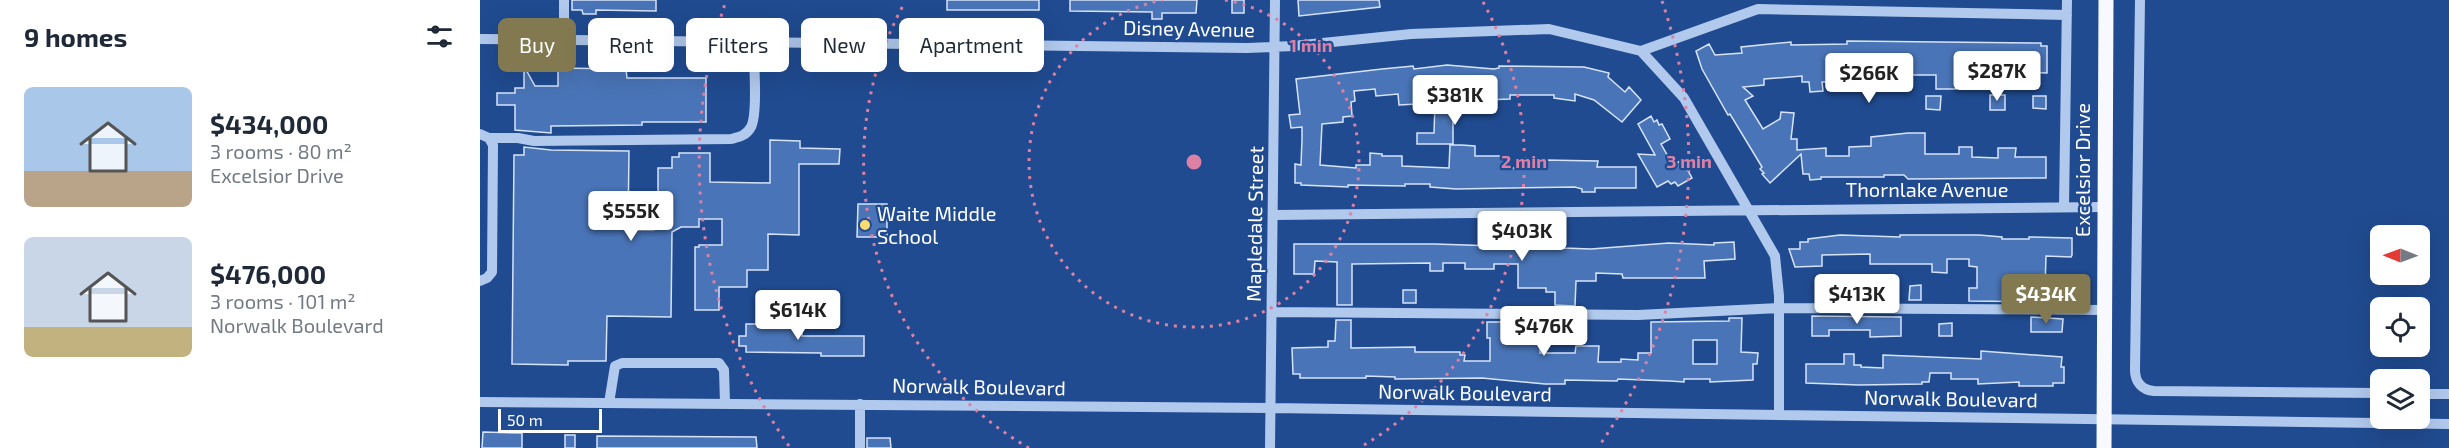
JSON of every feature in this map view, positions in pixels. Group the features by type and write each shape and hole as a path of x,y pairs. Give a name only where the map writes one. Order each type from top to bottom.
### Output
{"main road":[{"name":"Excelsior Drive","path":"2104,448 2106,0"}],"street":[{"path":"564,0 564,18"},
{"name":"Mapledale Street","path":"1270,448 1275,0"},
{"name":"Excelsior Drive","path":"2064,207 2067,0"},
{"path":"2140,0 2135,370 2139,384 2145,389 2154,391 2370,393"},
{"path":"1779,414 1779,308 1775,256 1684,98 1641,51 1758,9 2067,15"},
{"name":"Disney Avenue","path":"789,41 1275,47 1411,34 1549,29 1641,51"},
{"name":"Disney Avenue","path":"480,39 498,39"},
{"name":"Disney Avenue","path":"576,40 686,41"},
{"path":"484,136 534,141 731,139 744,136 752,126 753,72"},
{"path":"480,281 492,272 494,145 484,136"},
{"name":"Thornlake Avenue","path":"1273,215 2104,207"},
{"path":"1272,312 1638,315 1779,308 2104,310"},
{"path":"609,403 615,366 622,363 719,363 724,370 725,403"},
{"path":"2430,394 2449,394"},
{"name":"Norwalk Boulevard","path":"480,402 1271,408 2449,424"},
{"path":"860,404 860,448"}],"building":[{"path":"572,0 656,0 656,11 596,10 596,14 583,14 582,10 572,10"},
{"path":"947,0 1039,0 1039,10 947,10"},
{"path":"1070,0 1197,0 1196,13 1162,13 1162,19 1152,19 1152,12 1070,11"},
{"path":"1232,0 1244,0 1244,13 1232,13"},
{"path":"1298,0 1379,0 1380,7 1299,16"},
{"path":"1847,41 2041,43 2041,46 2047,46 2047,73 2018,72 2018,87 1999,87 1999,64 1972,63 1972,79 1956,79 1956,89 1936,89 1936,75 1890,75 1890,81 1822,82 1823,91 1810,92 1809,82 1802,82 1802,76 1764,79 1764,85 1743,87 1753,96 1745,100 1763,129 1780,119 1781,112 1794,113 1791,139 1797,139 1797,150 1826,148 1826,156 1849,156 1849,147 1871,146 1871,137 1908,133 1925,133 1925,154 1959,154 1959,147 1972,147 1972,157 1998,158 1998,148 2016,148 2015,157 2046,157 2046,178 1908,179 1904,175 1884,175 1884,177 1821,177 1821,179 1810,180 1809,174 1803,174 1801,154 1770,183 1762,174 1764,173 1760,169 1762,167 1730,114 1728,115 1702,69 1696,51 1709,44 1715,55 1742,53 1741,47 1791,42 1791,45 1847,44"},
{"path":"1447,65 1494,69 1499,66 1584,67 1609,73 1608,77 1625,92 1629,87 1641,100 1622,122 1594,100 1575,94 1575,101 1554,98 1554,95 1510,95 1510,99 1457,101 1457,116 1453,116 1453,144 1417,144 1417,133 1434,133 1435,103 1399,105 1398,94 1376,96 1375,89 1354,91 1355,101 1351,102 1352,116 1343,117 1343,122 1322,124 1320,165 1356,168 1356,165 1370,165 1370,153 1382,154 1382,156 1402,156 1402,166 1449,168 1450,145 1475,146 1475,156 1505,156 1505,168 1544,168 1545,160 1598,161 1597,167 1636,167 1636,188 1595,188 1595,192 1582,192 1582,189 1575,187 1456,189 1430,187 1430,184 1348,185 1348,187 1295,183 1295,164 1301,165 1302,127 1291,128 1289,115 1300,114 1296,79 1413,66 1414,69"},
{"path":"576,68 588,68 588,72 626,72 627,78 706,78 706,122 551,126 551,133 515,130 515,105 497,105 497,93 515,93 515,88 524,88 524,72 527,72 535,86 558,86 558,72 576,72"},
{"path":"1990,95 2005,95 2005,110 1990,110"},
{"path":"1926,96 1941,96 1940,110 1926,109"},
{"path":"2033,96 2046,96 2046,109 2033,108"},
{"path":"1651,116 1654,122 1657,120 1659,125 1662,124 1670,139 1661,144 1673,165 1682,160 1692,178 1678,186 1675,182 1671,184 1668,181 1657,187 1638,154 1655,155 1638,124"},
{"path":"770,140 800,141 800,148 840,149 839,164 799,164 799,235 768,234 768,270 747,270 747,287 719,287 719,310 695,310 695,247 722,245 722,219 699,219 699,227 681,227 672,232 671,317 607,316 606,361 568,361 568,365 512,364 514,155 524,155 524,147 551,150 629,151 628,230 654,230 654,214 658,214 658,168 672,168 672,157 679,157 679,153 710,153 710,182 770,183"},
{"path":"858,204 887,204 887,237 857,237"},
{"path":"1840,235 1900,237 1900,235 1979,235 2002,237 2002,239 2072,238 2072,255 2071,257 2046,256 2045,289 2056,289 2055,302 1969,301 1969,288 1977,288 1977,267 1969,266 1969,259 1947,259 1947,273 1932,272 1932,264 1870,264 1870,254 1822,255 1822,266 1795,267 1789,249 1800,249 1800,242 1808,242 1808,239"},
{"path":"1734,242 1735,259 1704,261 1705,278 1623,278 1622,274 1596,273 1596,281 1576,281 1575,306 1555,305 1555,292 1546,292 1546,288 1518,288 1518,264 1494,264 1494,269 1465,269 1465,263 1443,263 1443,271 1430,271 1430,263 1352,264 1352,305 1337,305 1337,262 1315,261 1314,274 1294,274 1294,244 1435,244 1496,246 1496,248 1563,246 1563,248 1591,249 1669,243 1714,245 1714,243"},
{"path":"1921,285 1921,300 1909,300 1910,286"},
{"path":"1848,286 1849,301 1836,301 1835,287"},
{"path":"1403,290 1416,290 1416,303 1403,303"},
{"path":"1812,316 1901,317 1901,336 1870,337 1870,330 1829,330 1829,336 1812,336"},
{"path":"2031,317 2063,319 2062,332 2031,332"},
{"path":"1729,318 1742,318 1741,352 1758,353 1757,364 1753,364 1753,380 1710,382 1710,379 1684,379 1684,382 1618,379 1617,381 1565,380 1565,384 1545,384 1482,378 1395,379 1395,377 1366,376 1366,378 1300,378 1300,374 1293,374 1292,348 1328,347 1328,341 1335,341 1336,320 1351,320 1351,348 1415,347 1415,352 1460,352 1460,355 1465,355 1464,361 1490,361 1487,322 1540,322 1540,353 1575,353 1576,346 1599,346 1598,362 1621,362 1621,359 1638,360 1638,353 1651,353 1651,322 1729,321","holes":["1693,340 1717,340 1717,364 1693,364"]},
{"path":"1952,323 1952,336 1939,336 1939,324"},
{"path":"746,324 802,324 802,336 864,336 864,356 746,352 746,346 739,346 739,336 746,336"},
{"path":"1981,351 2062,357 2064,383 2053,383 2053,386 2019,386 2019,382 1978,384 1978,379 1951,379 1951,373 1930,373 1929,382 1922,382 1922,384 1806,383 1806,364 1844,364 1844,354 1854,354 1854,365 1883,368 1883,355 1981,359"},
{"path":"483,432 522,433 522,448 482,448"},
{"path":"565,435 575,435 575,448 565,448"},
{"path":"597,436 756,437 757,448 597,448"},
{"path":"867,438 890,438 891,448 867,448"}],"place":[{"name":"Waite Middle School","path":"865,225"}]}
